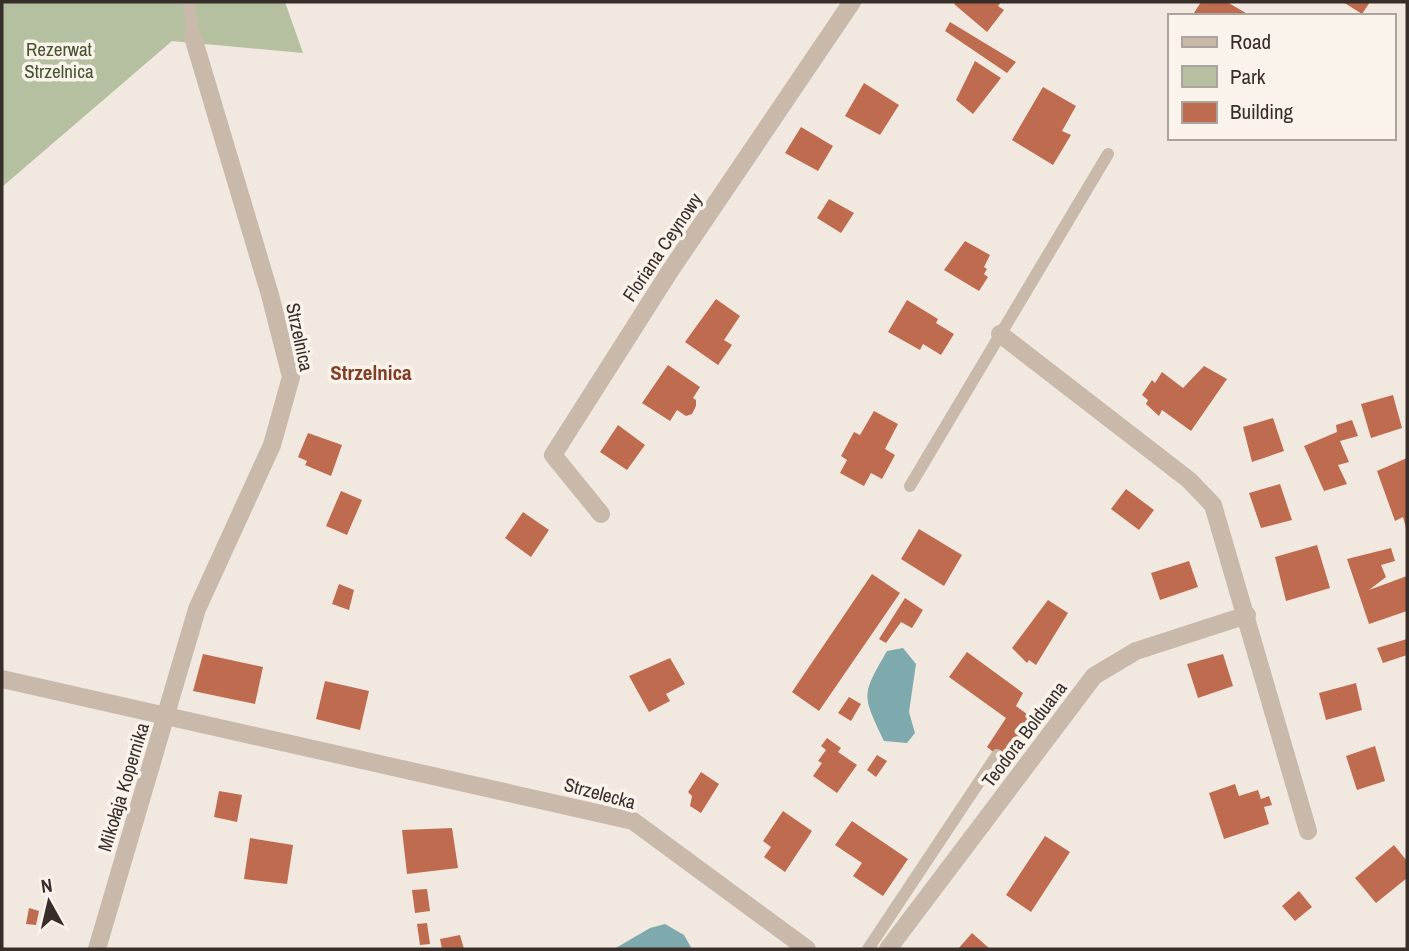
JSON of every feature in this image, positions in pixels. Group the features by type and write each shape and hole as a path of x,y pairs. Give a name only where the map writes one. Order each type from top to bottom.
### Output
{"street":[{"name":"Floriana Ceynowy","path":"601,514 553,456 670,271 852,2"},
{"name":"Strzelnica","path":"166,718 197,609 272,445 291,377 270,295 193,37"},
{"path":"1000,334 1189,480 1213,505 1308,831"},
{"name":"Teodora Bolduana","path":"888,949 1094,676 1136,652 1247,615"},
{"path":"2,680 166,718"},
{"name":"Strzelecka","path":"166,718 387,764 633,821 807,949"},
{"name":"Mikołaja Kopernika","path":"97,949 166,718"}],"lane":[{"path":"190,2 193,37"},
{"path":"909,486 1108,154"},
{"path":"868,949 997,755"}],"green space":[{"name":"Rezerwat Strzelnica","path":"2,2 285,2 303,53 172,41 2,187"}],"water":[{"path":"903,648 916,664 909,712 915,733 907,743 884,741 868,704 872,677 887,651"},
{"path":"665,924 684,935 692,949 614,949 650,928"}],"building":[{"path":"1001,2 998,6 1004,10 987,32 954,4"},
{"path":"1201,2 1227,2 1248,14 1193,14"},
{"path":"1343,2 1370,2 1362,14"},
{"path":"950,22 1016,62 1007,73 945,31"},
{"path":"975,61 1001,78 973,114 956,100"},
{"path":"864,83 899,105 880,135 845,116"},
{"path":"1043,87 1076,106 1062,131 1071,135 1053,165 1012,140"},
{"path":"801,127 833,146 818,171 785,153"},
{"path":"829,199 854,213 841,233 817,218"},
{"path":"965,241 990,255 984,267 987,269 984,274 988,277 979,291 944,270"},
{"path":"716,299 740,316 724,340 732,345 718,365 685,342"},
{"path":"907,300 938,319 936,323 954,334 941,355 923,344 920,350 888,332"},
{"path":"668,365 700,387 693,398 696,400 696,406 692,414 686,416 677,410 670,421 642,403"},
{"path":"1204,366 1227,379 1191,431 1162,410 1159,416 1146,404 1148,400 1142,395 1152,380 1155,383 1162,372 1183,388"},
{"path":"1393,395 1402,428 1371,438 1361,404"},
{"path":"874,411 898,424 885,449 895,455 882,479 871,473 864,486 840,473 847,460 841,456 854,432 860,435"},
{"path":"1273,418 1284,451 1252,462 1243,427"},
{"path":"1352,420 1358,436 1340,441 1349,462 1338,465 1347,484 1324,491 1304,446 1337,432 1336,425"},
{"path":"618,425 645,445 627,470 600,452"},
{"path":"308,433 342,445 331,476 305,465 307,461 298,457"},
{"path":"1407,458 1406,528 1403,517 1395,521 1377,471"},
{"path":"1280,484 1292,520 1261,528 1249,493"},
{"path":"1126,489 1154,510 1139,530 1111,509"},
{"path":"341,491 362,500 347,535 326,526"},
{"path":"523,512 549,530 531,557 505,538"},
{"path":"919,529 962,555 944,586 901,559"},
{"path":"1317,545 1330,588 1286,601 1275,557"},
{"path":"1391,548 1395,561 1381,565 1386,577 1369,590 1407,576 1407,611 1369,624 1347,559"},
{"path":"1189,561 1198,587 1160,600 1151,573"},
{"path":"872,574 900,593 819,711 792,692"},
{"path":"339,584 354,590 349,610 332,604"},
{"path":"905,598 923,610 912,628 901,622 886,643 879,639"},
{"path":"1048,600 1068,613 1036,665 1029,660 1027,663 1012,648"},
{"path":"1407,639 1407,655 1383,663 1377,648"},
{"path":"967,652 1023,693 1016,706 1035,720 1006,762 987,747 1006,718 949,677"},
{"path":"203,654 263,667 255,704 193,691"},
{"path":"1223,654 1233,686 1198,698 1187,664"},
{"path":"670,658 685,684 666,694 670,701 649,712 629,676"},
{"path":"325,681 369,691 360,730 316,719"},
{"path":"1356,683 1362,710 1326,720 1319,693"},
{"path":"849,697 861,704 851,721 838,713"},
{"path":"827,738 841,748 838,752 857,765 837,793 813,776 822,763 818,761 826,750 821,746"},
{"path":"1375,746 1385,781 1357,790 1346,756"},
{"path":"877,755 887,761 876,777 867,770"},
{"path":"701,772 719,784 701,813 690,806 692,796 688,792"},
{"path":"1235,784 1239,796 1258,790 1261,799 1269,796 1272,805 1264,807 1269,824 1224,839 1209,793"},
{"path":"219,791 242,795 237,822 214,817"},
{"path":"783,811 812,831 785,872 764,857 771,847 763,841"},
{"path":"852,821 908,859 883,896 853,876 862,863 835,845"},
{"path":"452,828 458,868 407,874 402,830"},
{"path":"1045,836 1070,852 1031,912 1006,895"},
{"path":"250,838 293,845 287,884 244,879"},
{"path":"1394,845 1407,861 1407,878 1376,903 1355,878"},
{"path":"427,889 430,911 415,913 412,890"},
{"path":"1299,891 1312,907 1295,921 1282,906"},
{"path":"29,908 39,911 36,925 26,924"},
{"path":"427,923 430,944 420,945 417,924"},
{"path":"972,933 990,949 958,949"},
{"path":"460,935 464,949 442,949 440,939"}],"district":[{"name":"Strzelnica","path":"371,372"}]}
